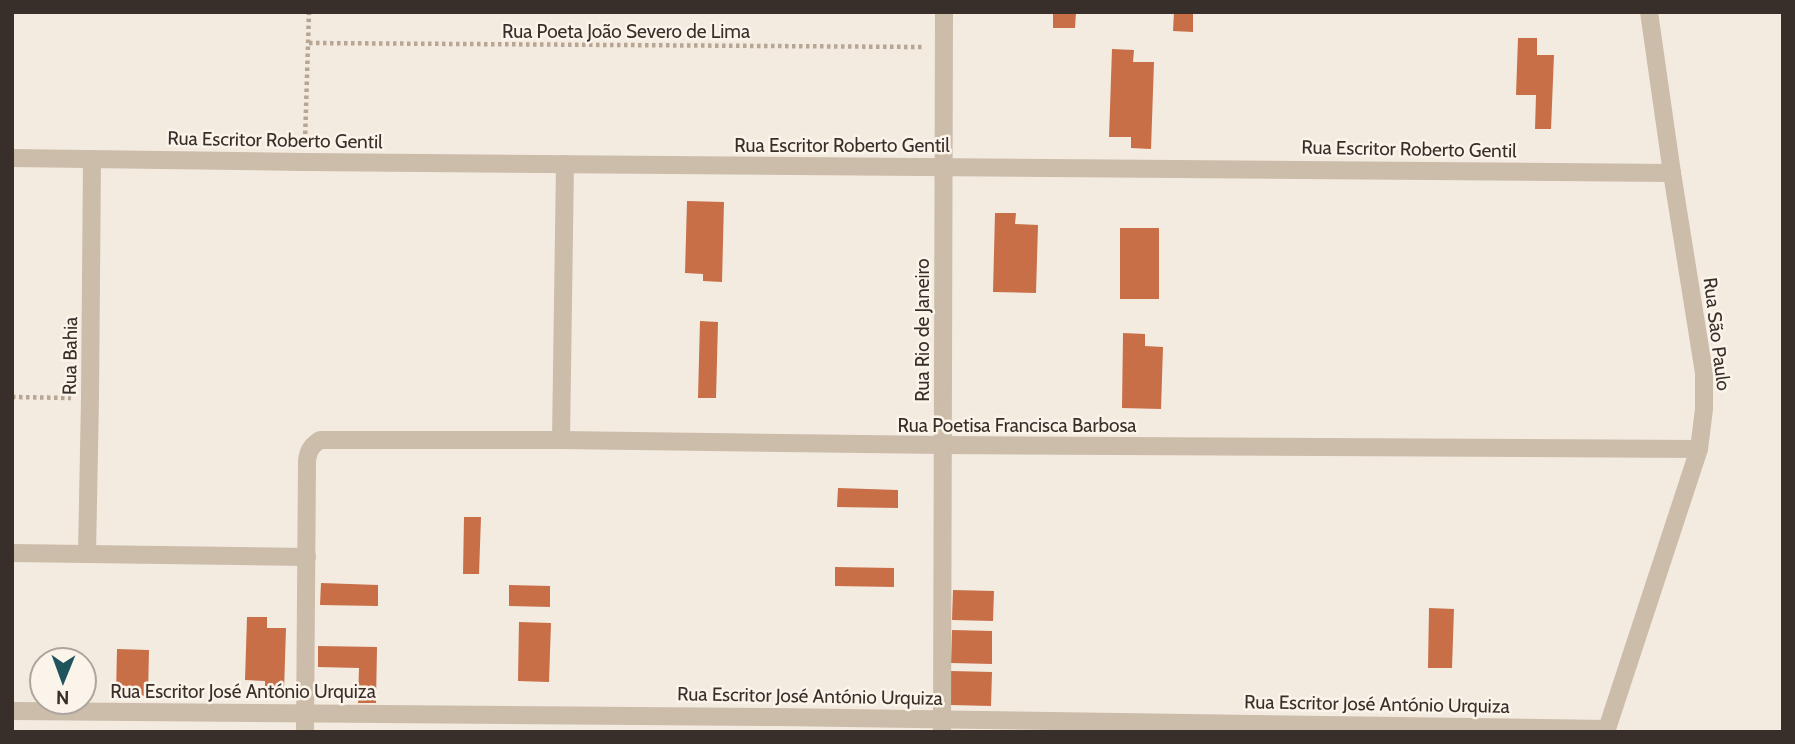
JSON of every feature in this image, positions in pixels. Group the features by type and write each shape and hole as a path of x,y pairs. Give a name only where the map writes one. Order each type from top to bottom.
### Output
{"street":[{"name":"Rua Rio de Janeiro","path":"942,725 944,12"},
{"name":"Rua São Paulo","path":"1606,730 1699,449 1704,409 1704,373 1649,12"},
{"name":"Rua Escritor Roberto Gentil","path":"12,158 1672,173"},
{"name":"Rua Bahia","path":"87,554 92,159"},
{"path":"561,440 565,164"},
{"name":"Rua Poetisa Francisca Barbosa","path":"307,557 308,452 313,444 320,440 1699,449"},
{"path":"12,553 307,557 305,732"},
{"name":"Rua Escritor José António Urquiza","path":"12,711 305,712 942,725 1606,730"}],"path":[{"path":"305,162 309,12"},
{"name":"Rua Poeta João Severo de Lima","path":"309,43 944,47"},
{"path":"12,397 90,398"}],"building":[{"path":"1053,12 1076,12 1075,28 1053,28"},
{"path":"1174,12 1193,12 1193,32 1173,31"},
{"path":"1518,38 1537,38 1537,55 1554,55 1551,129 1535,129 1536,95 1516,95"},
{"path":"1112,49 1134,50 1133,62 1154,62 1151,149 1131,148 1131,137 1109,137"},
{"path":"687,201 724,202 722,282 703,281 703,274 685,273"},
{"path":"995,213 1016,213 1015,224 1038,225 1036,293 993,292"},
{"path":"1120,228 1159,228 1159,299 1120,299"},
{"path":"700,321 718,322 716,398 698,398"},
{"path":"1123,333 1145,334 1145,346 1163,347 1161,409 1122,408"},
{"path":"838,488 898,490 898,508 837,507"},
{"path":"464,517 481,517 479,574 463,574"},
{"path":"835,567 894,568 894,587 835,586"},
{"path":"321,583 378,585 378,606 320,605"},
{"path":"509,585 550,586 550,607 509,606"},
{"path":"953,590 994,591 993,621 952,620"},
{"path":"1429,608 1454,609 1452,668 1428,668"},
{"path":"247,617 267,617 267,628 286,628 284,691 265,691 265,681 245,680"},
{"path":"519,622 551,623 549,682 518,681"},
{"path":"952,630 992,631 992,664 951,663"},
{"path":"318,646 377,647 376,703 358,703 359,668 318,667"},
{"path":"117,649 149,650 148,696 116,695"},
{"path":"951,671 992,672 991,706 951,705"}]}
